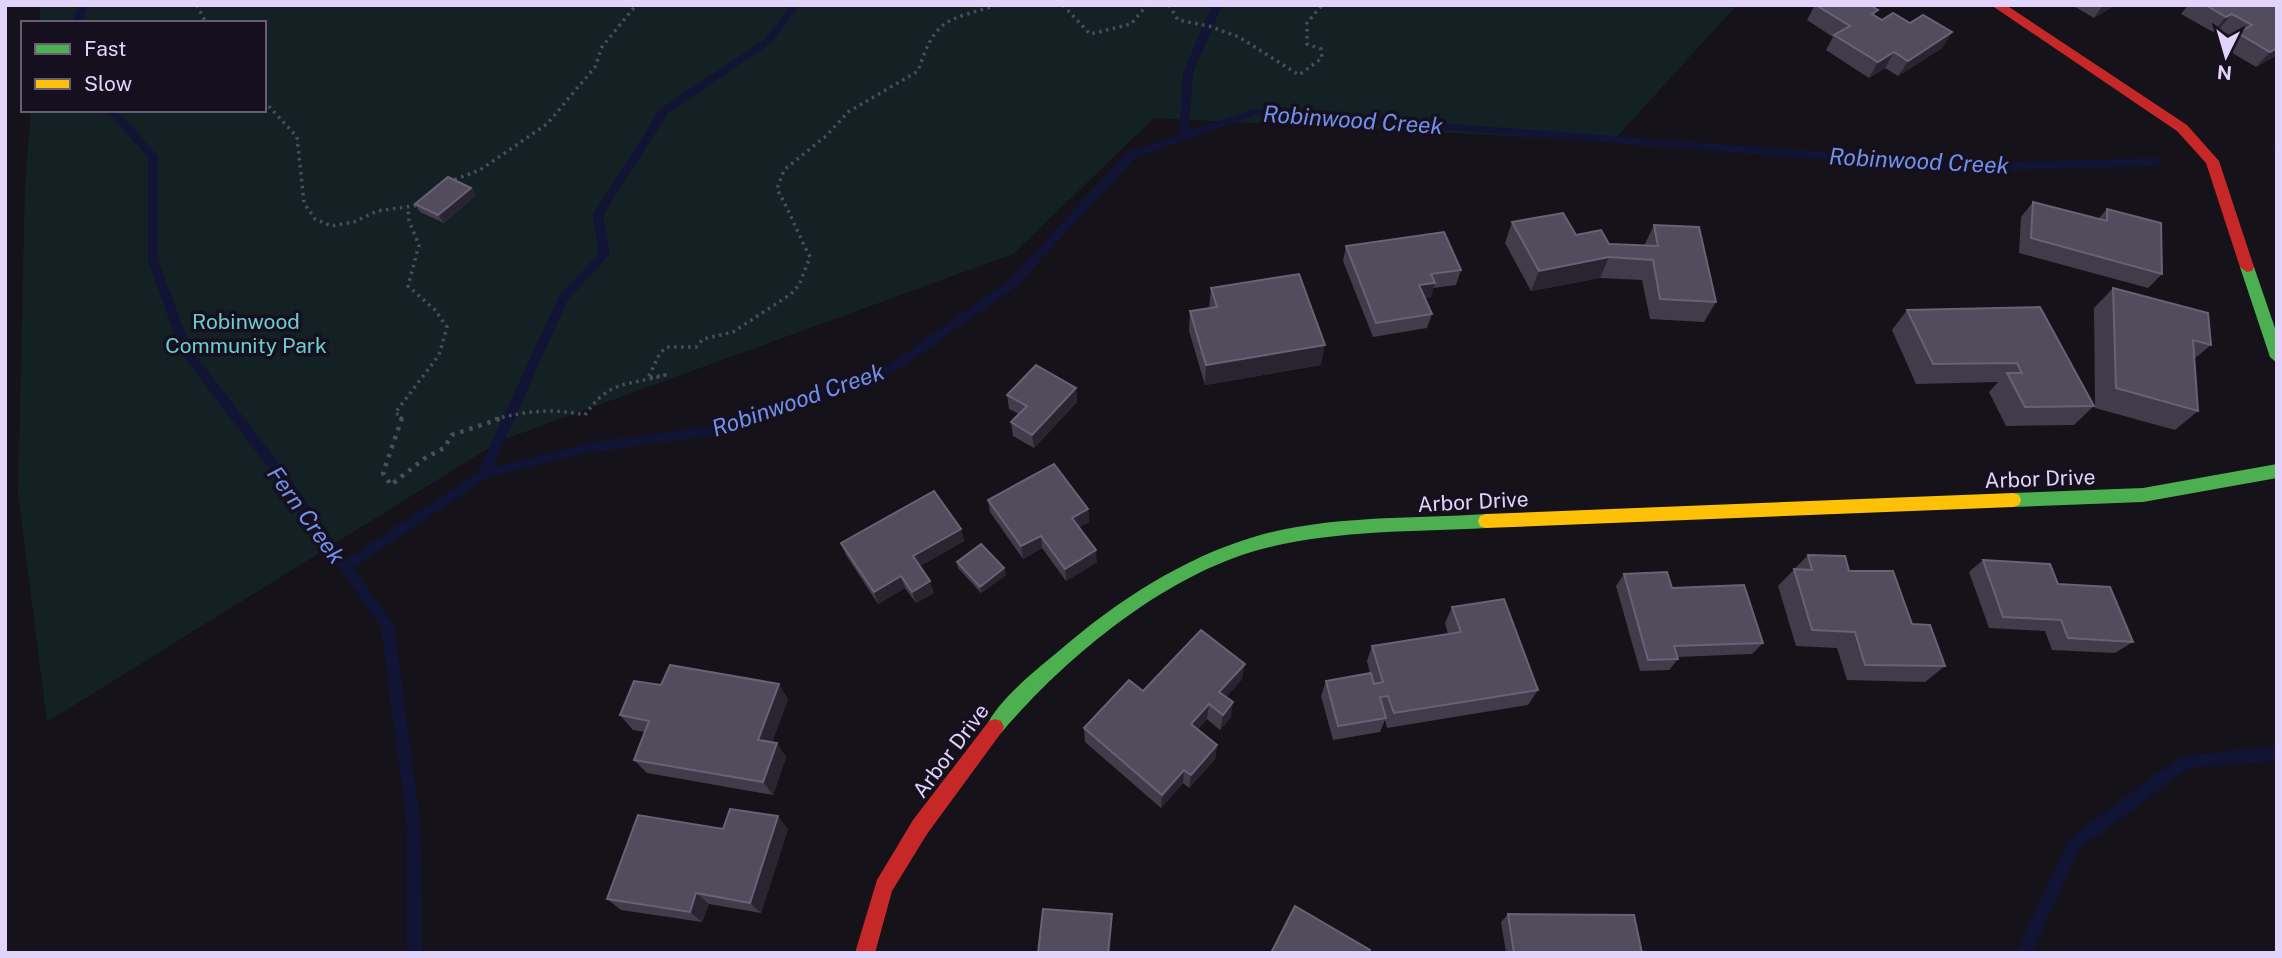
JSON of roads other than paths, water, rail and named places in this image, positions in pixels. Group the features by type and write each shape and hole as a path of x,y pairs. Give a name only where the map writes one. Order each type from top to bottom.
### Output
{"street":[{"path":"1997,5 2182,128 2211,161 2277,358"},
{"name":"Arbor Drive","path":"865,953 884,887 920,827 1010,708 1050,669 1143,598 1194,567 1258,543 1340,531 1499,520 2143,495 2277,471"}],"waterway":[{"name":"Fern Creek","path":"78,21 83,5"},
{"path":"483,475 563,299 605,254 598,215 664,111 768,41 796,5"},
{"path":"1184,136 1188,73 1217,5"},
{"name":"Fern Creek","path":"113,112 153,156 153,260 187,353 274,466 346,567"},
{"name":"Robinwood Creek","path":"483,475 587,448 709,431 891,369 1013,283 1131,155 1255,112 1970,167 2157,162"},
{"name":"Robinwood Creek","path":"346,567 483,475"},
{"name":"Fern Creek","path":"346,567 387,625 414,827 415,953"},
{"path":"2024,953 2074,844 2186,761 2277,753"}],"park label":[{"name":"Robinwood Community Park","path":"246,334"}]}
